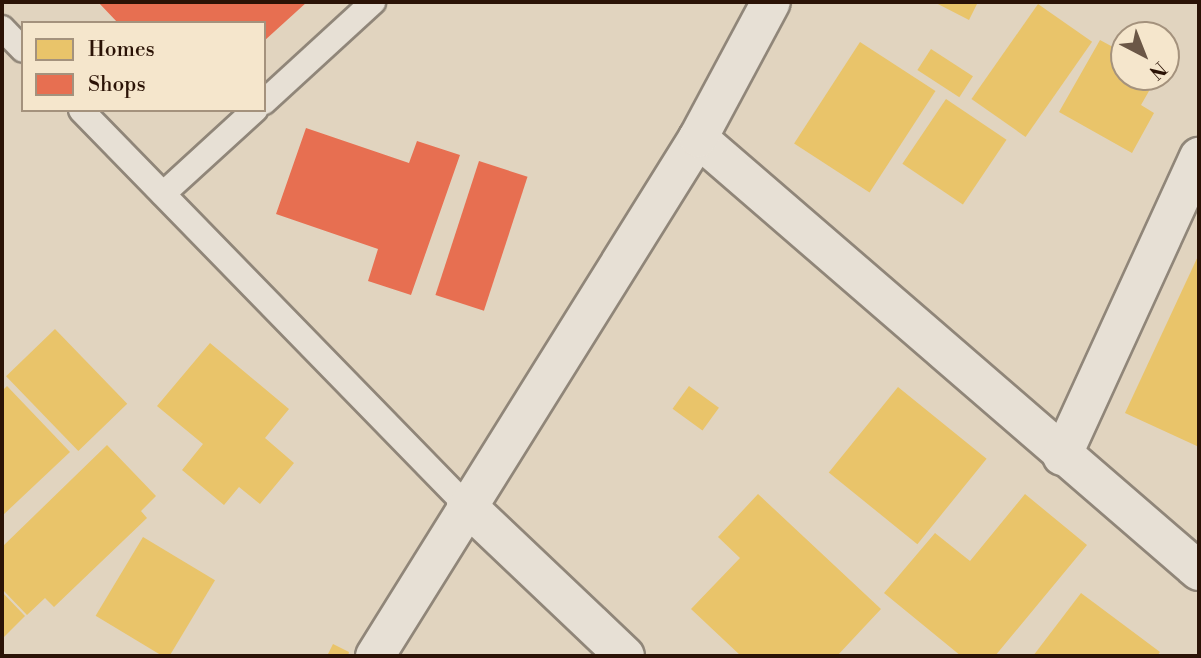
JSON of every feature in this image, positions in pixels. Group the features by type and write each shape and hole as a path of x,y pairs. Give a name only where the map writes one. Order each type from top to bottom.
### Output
{"street":[{"path":"375,656 466,505 698,138 771,2"},
{"path":"698,138 1062,456 1199,571"},
{"path":"1062,456 1199,157"},
{"path":"466,505 625,656"}],"lane":[{"path":"266,100 373,2"},
{"path":"2,28 21,48"},
{"path":"83,112 466,505"},
{"path":"163,194 253,112"}],"building: Homes":[{"path":"934,2 978,2 969,20"},
{"path":"1038,4 1092,42 1026,137 971,99"},
{"path":"1100,40 1110,45 1110,91 1149,91 1141,105 1154,113 1132,153 1059,112"},
{"path":"860,42 935,91 870,192 794,143"},
{"path":"931,49 973,76 959,97 917,70"},
{"path":"946,99 1007,140 963,204 902,164"},
{"path":"1199,254 1199,447 1125,413"},
{"path":"55,329 127,404 78,451 6,376"},
{"path":"210,343 289,409 265,438 294,463 260,504 239,487 224,505 182,470 203,444 157,406"},
{"path":"7,386 70,452 2,516 2,391"},
{"path":"689,386 719,408 702,430 673,409"},
{"path":"898,387 987,459 917,544 829,472"},
{"path":"107,445 156,496 141,511 147,518 54,607 45,598 27,615 2,589 2,547"},
{"path":"758,494 881,609 837,656 741,656 691,609 740,558 718,537"},
{"path":"1025,494 1087,545 995,656 961,656 884,593 935,533 970,561"},
{"path":"143,537 215,580 169,656 162,656 96,616"},
{"path":"2,592 25,616 3,638 2,637"},
{"path":"1081,593 1160,652 1157,656 1033,656"},
{"path":"333,644 349,652 348,656 327,656"}],"building: Shops":[{"path":"98,2 307,2 266,39 266,21 116,21"},
{"path":"306,128 409,163 417,141 460,155 411,295 368,281 378,249 276,214"},
{"path":"479,161 528,177 484,311 435,295"}]}
